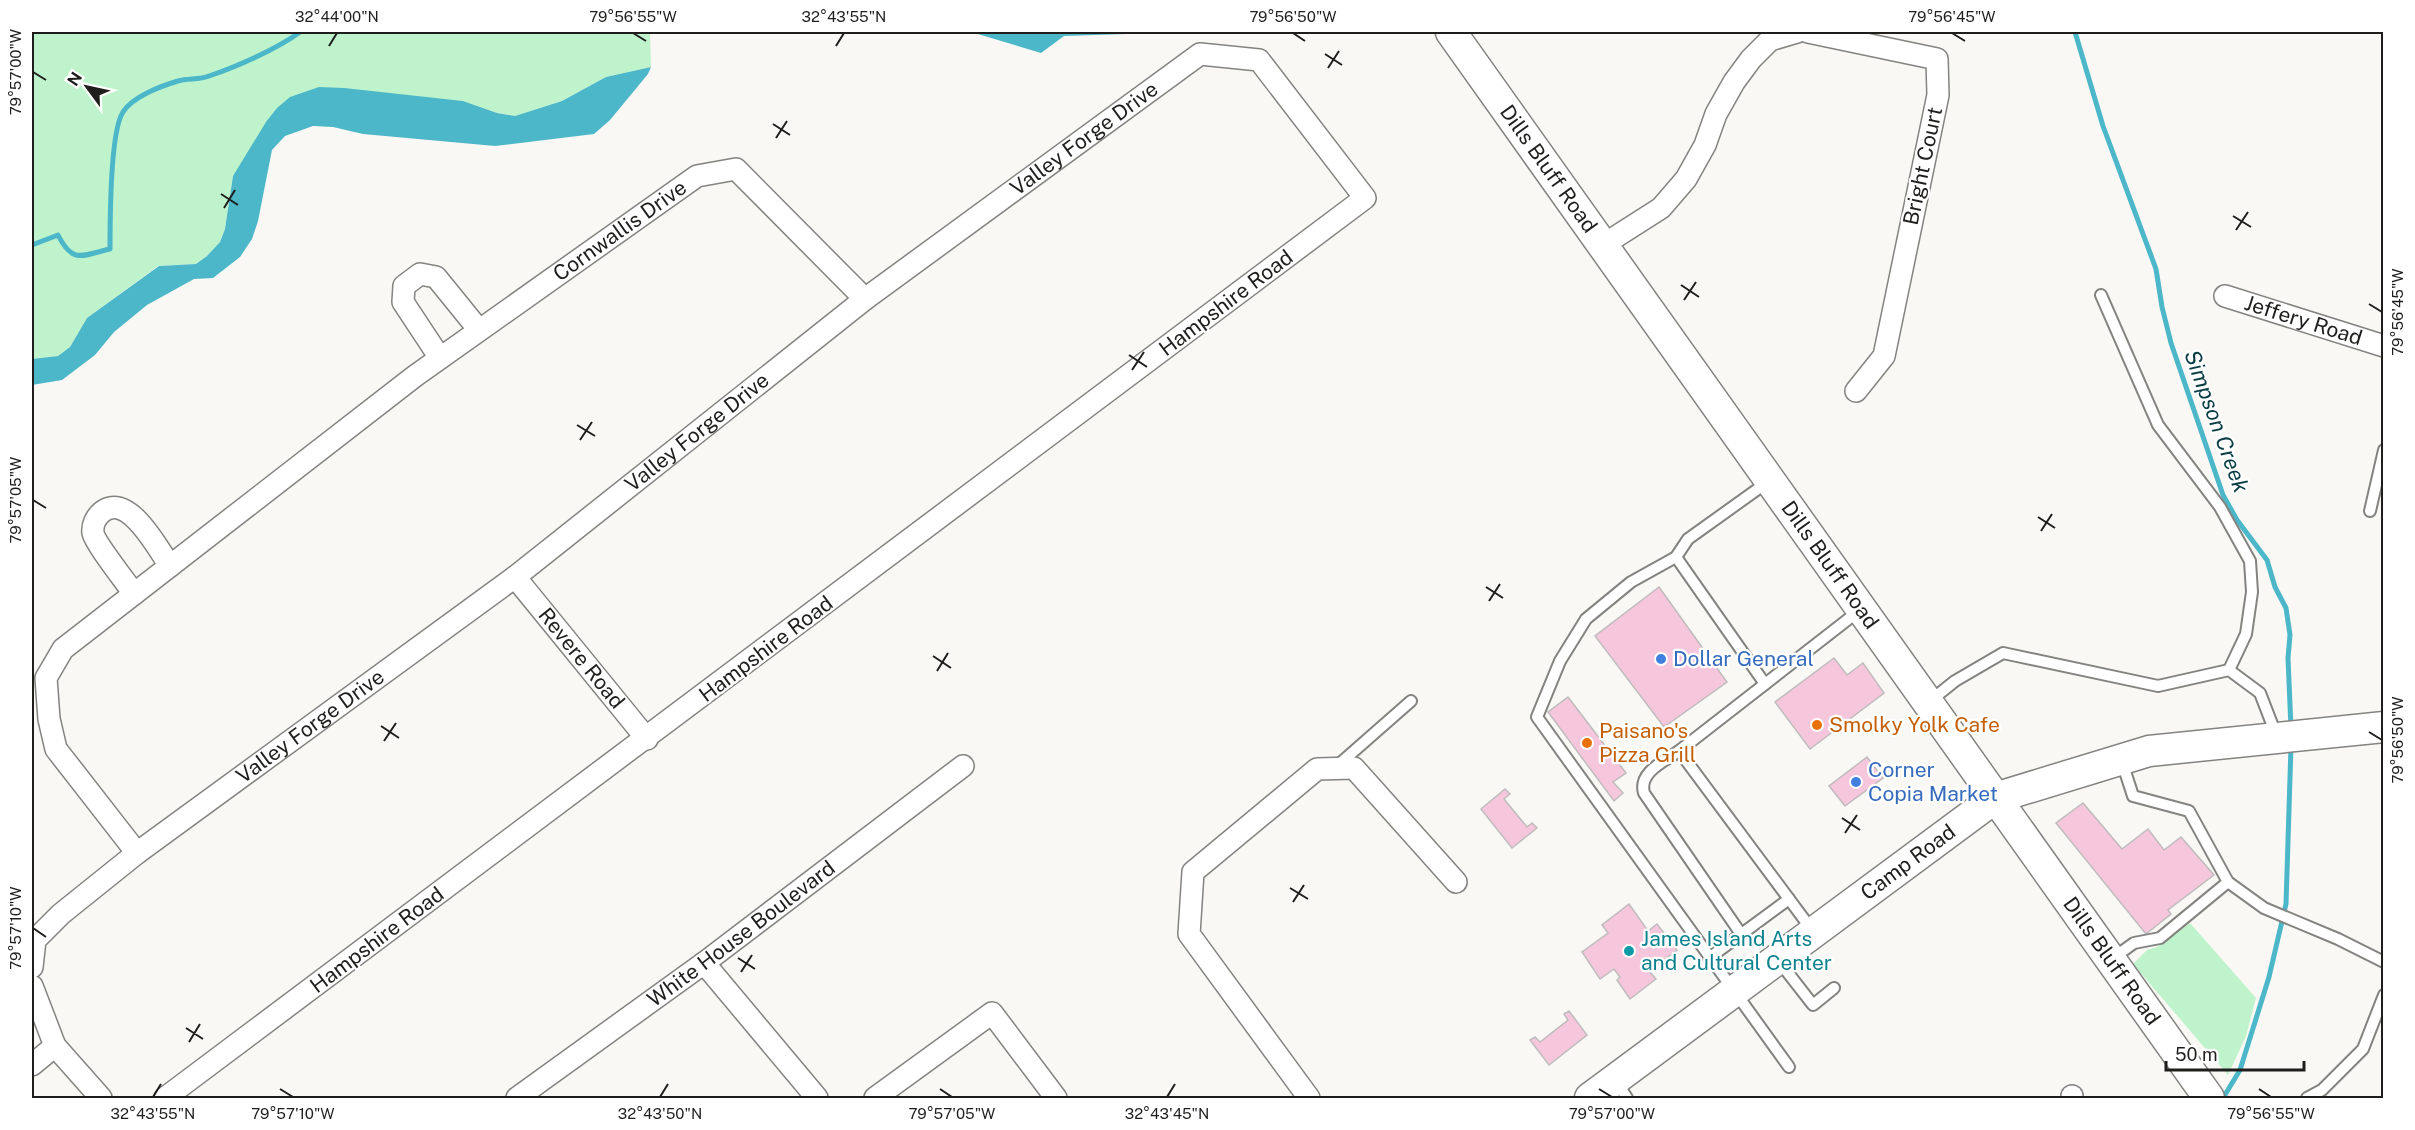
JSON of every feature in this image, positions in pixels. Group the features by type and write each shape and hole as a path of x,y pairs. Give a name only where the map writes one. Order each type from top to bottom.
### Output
{"street":[{"name":"Dills Bluff Road","path":"1451,32 2209,1098"},
{"path":"1603,245 1661,208 1686,179 1705,145 1716,114 1729,90 1751,59 1770,40 1797,32"},
{"name":"Bright Court","path":"1808,32 1937,59 1938,95 1884,356 1856,392"},
{"name":"Valley Forge Drive","path":"32,968 35,940 61,914 136,853 515,577 865,298 1200,54 1259,60 1365,198"},
{"name":"Cornwallis Drive","path":"136,853 56,749 49,719 46,678 63,649 440,358 697,176 736,169 865,298"},
{"name":"Hampshire Road","path":"165,1098 647,739 1365,198"},
{"path":"440,358 403,302 404,286 420,274 436,277 479,330"},
{"name":"Jeffery Road","path":"2225,296 2384,346"},
{"path":"134,594 93,534 94,523 101,513 114,508 130,512 170,566"},
{"name":"Revere Road","path":"515,577 647,739"},
{"name":"Camp Road","path":"1590,1098 1621,1089 1734,992 1995,798 2148,751 2384,727"},
{"name":"White House Boulevard","path":"517,1098 704,963 963,766"},
{"path":"1308,1098 1189,934 1193,872 1317,769 1354,768 1456,882"},
{"path":"704,963 817,1098"},
{"path":"32,986 55,1046 101,1098"},
{"path":"875,1098 992,1013 1056,1098"},
{"path":"32,1065 55,1046"}],"lane":[{"path":"2100,295 2158,425 2220,507 2250,561 2252,592 2246,634 2229,670"},
{"path":"2370,511 2384,450"},
{"path":"1769,480 1688,539 1676,557 1631,582 1586,619 1560,662 1537,717 1789,1067"},
{"path":"1676,557 1765,684"},
{"path":"1741,934 1644,793 1642,785 1645,775 1861,610"},
{"path":"1927,704 1954,681 2003,653 2158,686 2229,670 2260,693 2278,738"},
{"path":"1334,768 1412,701"},
{"path":"1679,751 1814,933"},
{"path":"2122,760 2133,796 2189,812 2228,882 2264,908 2338,939 2384,962"},
{"path":"2110,960 2134,943 2160,938 2228,882"},
{"path":"1709,958 1789,899"},
{"path":"1777,959 1813,1005 1834,988"},
{"path":"2307,1098 2322,1090 2363,1049 2384,995"}],"green space":[{"path":"37,32 650,32 651,67 606,77 562,101 515,116 497,113 463,101 319,87 233,176 225,229 220,242 207,256 196,264 158,266 87,318 70,347 58,356 32,359 32,36"},
{"path":"2190,923 2256,998 2246,1036 2228,1075 2133,964 2147,950 2157,947"}],"water":[{"path":"971,32 1131,32 1064,36 1041,53"},
{"path":"651,67 648,74 610,120 594,134 495,146 363,134 333,127 313,126 285,136 272,150 258,221 252,239 240,257 213,278 194,279 147,305 114,332 95,355 62,380 32,385 32,359 58,356 70,347 87,318 159,266 196,264 220,242 225,229 233,176 266,122 290,97 319,87 344,88 463,101 497,113 515,116 562,101 606,77"}],"building":[{"name":"Dollar General","path":"1659,587 1727,682 1664,727 1595,636"},
{"name":"Smolky Yolk Cafe","path":"1834,658 1847,675 1863,663 1884,693 1810,749 1775,702"},
{"name":"Paisano's Pizza Grill","path":"1568,697 1626,773 1613,782 1623,793 1614,801 1548,712"},
{"name":"Corner Copia Market","path":"1867,757 1883,778 1845,806 1829,786"},
{"path":"1505,789 1510,794 1504,799 1527,827 1532,823 1537,828 1512,848 1481,809"},
{"path":"2083,803 2122,849 2148,829 2164,850 2181,837 2214,875 2168,910 2171,914 2146,934 2056,823"},
{"name":"James Island Arts and Cultural Center","path":"1629,904 1648,931 1657,924 1677,950 1649,971 1656,979 1630,999 1617,980 1620,977 1614,969 1600,979 1582,952 1608,933 1602,925"},
{"path":"1569,1011 1587,1035 1549,1065 1530,1040 1535,1037 1540,1042 1568,1020 1564,1014"}],"waterway":[{"name":"Simpson Creek","path":"32,245 58,235 63,244 74,254 86,255 110,249 115,138 123,112 127,107 140,97 164,86 182,80 205,77 244,63 300,32"},
{"name":"Simpson Creek","path":"2075,32 2103,126 2156,269 2171,343 2223,495 2237,520 2267,560 2275,587 2286,608 2290,635 2288,658 2291,728"},
{"name":"Simpson Creek","path":"2223,1098 2240,1070 2269,977 2286,904 2291,746"}],"place":[{"name":"Dollar General","path":"1661,659"},
{"name":"Smolky Yolk Cafe","path":"1817,725"},
{"name":"Paisano's Pizza Grill","path":"1587,743"},
{"name":"Corner Copia Market","path":"1856,782"},
{"name":"James Island Arts and Cultural Center","path":"1629,951"}]}
